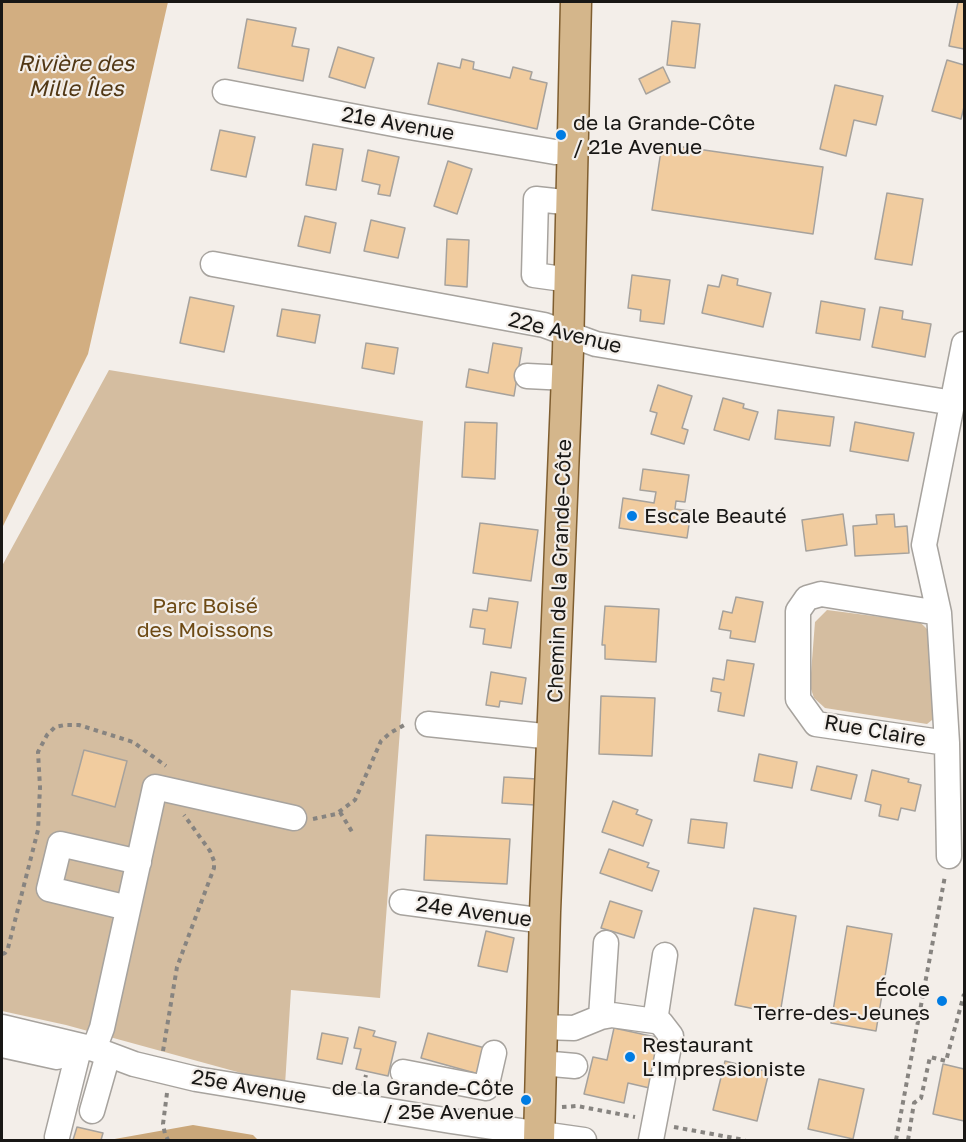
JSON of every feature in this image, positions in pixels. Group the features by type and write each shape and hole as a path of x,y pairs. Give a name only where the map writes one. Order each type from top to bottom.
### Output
{"main road":[{"name":"Chemin de la Grande-Côte","path":"539,1137 545,921 573,203 576,2"}],"street":[{"name":"21e Avenue","path":"225,92 414,128 555,152 573,152"},
{"name":"22e Avenue","path":"213,264 544,325 596,344 953,403"},
{"name":"Rue Claire","path":"948,861 948,743 939,613 924,545 964,344"},
{"path":"527,376 567,378"},
{"name":"Rue Claire","path":"939,613 820,594 807,598 798,611 798,699 816,724 948,743"},
{"path":"421,723 553,737"},
{"path":"57,1137 102,1028 155,787 299,818"},
{"path":"128,908 49,889 60,844 138,862"},
{"name":"24e Avenue","path":"402,902 545,921"},
{"path":"601,1017 606,943"},
{"path":"655,1021 665,955"},
{"path":"542,1026 574,1028 612,1015 661,1023 671,1036 659,1133"},
{"name":"25e Avenue","path":"2,1027 196,1079 539,1137 584,1140"},
{"path":"2,1045 59,1058 93,1052"},
{"path":"92,1111 93,1052"},
{"path":"403,1072 486,1088 494,1053"},
{"path":"541,1063 575,1066"},
{"path":"451,1122 458,1083"}],"path":[{"path":"299,818 323,818 347,808 358,794 381,741 406,724 421,723"},
{"path":"2,954 8,948 38,830 40,787 38,752 47,735 55,728 65,724 79,725 132,742 168,768"},
{"path":"161,1060 177,966 214,868 210,851 180,809"},
{"path":"340,812 354,835"},
{"path":"896,1140 948,861"},
{"path":"908,1140 914,1103 921,1098 930,1057 946,1061 964,994"},
{"path":"168,1086 163,1124 168,1140"},
{"path":"562,1107 578,1106 628,1115"},
{"path":"659,1133 745,1140"}],"green space":[{"name":"Parc Boisé des Moissons","path":"109,370 423,421 380,998 291,990 285,1085 66,1025 2,1011 2,566"},
{"path":"827,610 920,622 931,633 937,716 927,724 825,708 814,698 810,686 815,622"}],"shaded area":[{"path":"193,1125 253,1135 258,1140 109,1140"}],"water":[{"name":"Rivière des Mille Îles","path":"2,2 168,2 88,354 2,528"}],"building":[{"path":"958,2 964,2 964,49 949,46"},
{"path":"247,19 296,28 292,46 309,49 303,81 238,68"},
{"path":"672,21 700,24 695,68 667,65"},
{"path":"338,47 374,58 365,88 329,77"},
{"path":"462,59 474,62 473,69 510,78 513,67 532,72 530,79 547,83 537,129 428,104 438,63 460,68"},
{"path":"947,60 964,65 964,107 961,119 932,111"},
{"path":"663,67 670,82 646,94 639,79"},
{"path":"835,85 883,96 876,125 854,120 846,156 820,149"},
{"path":"220,130 255,137 246,177 211,170"},
{"path":"313,144 343,149 336,190 306,185"},
{"path":"662,144 823,167 813,234 652,210"},
{"path":"368,150 399,157 390,196 378,194 380,185 362,181"},
{"path":"448,161 472,169 457,214 434,206"},
{"path":"887,193 923,199 912,265 875,259"},
{"path":"305,216 336,223 330,253 298,246"},
{"path":"371,220 405,228 398,258 364,251"},
{"path":"447,239 469,240 467,287 445,285"},
{"path":"632,275 670,280 664,324 640,321 641,310 628,308"},
{"path":"722,275 738,279 737,285 771,293 763,327 702,313 708,285 719,287"},
{"path":"190,297 234,306 224,352 180,343"},
{"path":"821,301 865,309 860,340 816,333"},
{"path":"880,307 903,311 902,319 931,324 925,357 872,347"},
{"path":"282,309 320,315 315,343 277,336"},
{"path":"366,343 398,348 394,374 362,368"},
{"path":"493,343 522,348 514,396 466,387 469,369 488,373"},
{"path":"658,385 692,396 682,428 688,430 684,444 651,434 657,413 650,411"},
{"path":"723,398 744,404 743,408 758,412 749,440 714,430"},
{"path":"778,410 834,417 830,446 775,439"},
{"path":"465,422 497,423 495,479 462,477"},
{"path":"855,422 914,433 908,461 850,451"},
{"path":"643,469 689,475 685,502 676,501 675,509 691,511 687,538 619,528 623,498 654,503 656,492 640,490"},
{"path":"843,514 847,545 806,551 802,520"},
{"path":"894,514 895,527 907,526 909,553 855,556 853,526 877,524 876,515"},
{"path":"480,523 538,530 531,581 473,573"},
{"path":"736,597 763,602 755,642 730,638 731,631 719,629 723,611 732,613"},
{"path":"489,598 518,602 511,648 483,644 485,629 470,627 473,609 487,611"},
{"path":"605,606 659,609 656,662 605,659 605,645 602,645"},
{"path":"727,660 754,664 744,716 718,711 721,693 711,691 713,678 724,680"},
{"path":"491,672 526,678 522,704 500,701 499,707 486,705"},
{"path":"601,696 655,698 652,756 599,754"},
{"path":"84,750 127,761 115,807 72,795"},
{"path":"759,754 797,762 792,788 754,781"},
{"path":"817,766 857,775 851,799 811,790"},
{"path":"872,770 909,779 908,782 921,785 915,811 901,808 898,820 879,816 881,805 865,801"},
{"path":"504,777 537,779 535,805 502,803"},
{"path":"613,801 638,810 636,814 652,820 643,846 602,832"},
{"path":"691,819 727,823 724,848 688,843"},
{"path":"426,835 510,839 507,884 424,880"},
{"path":"609,849 649,863 647,867 659,871 652,891 600,873"},
{"path":"610,901 642,911 634,938 601,928"},
{"path":"754,908 796,916 780,1014 735,1005"},
{"path":"847,926 892,934 876,1031 831,1023"},
{"path":"486,931 514,938 507,972 478,966"},
{"path":"359,1027 375,1031 373,1036 396,1042 388,1076 356,1069 361,1049 354,1048"},
{"path":"614,1028 669,1040 658,1090 628,1083 624,1103 584,1094 593,1057 607,1060"},
{"path":"322,1033 348,1038 342,1064 317,1059"},
{"path":"428,1033 489,1049 482,1075 421,1058"},
{"path":"725,1061 769,1072 757,1121 713,1110"},
{"path":"943,1064 964,1069 964,1121 933,1114"},
{"path":"819,1079 864,1089 853,1139 808,1129"},
{"path":"77,1127 103,1133 101,1140 73,1140"}],"place":[{"name":"de la Grande-Côte / 21e Avenue","path":"561,135"},
{"name":"Escale Beauté","path":"632,516"},
{"name":"École Terre-des-Jeunes","path":"942,1001"},
{"name":"Restaurant L'Impressioniste","path":"630,1057"},
{"name":"de la Grande-Côte / 25e Avenue","path":"526,1100"}]}
